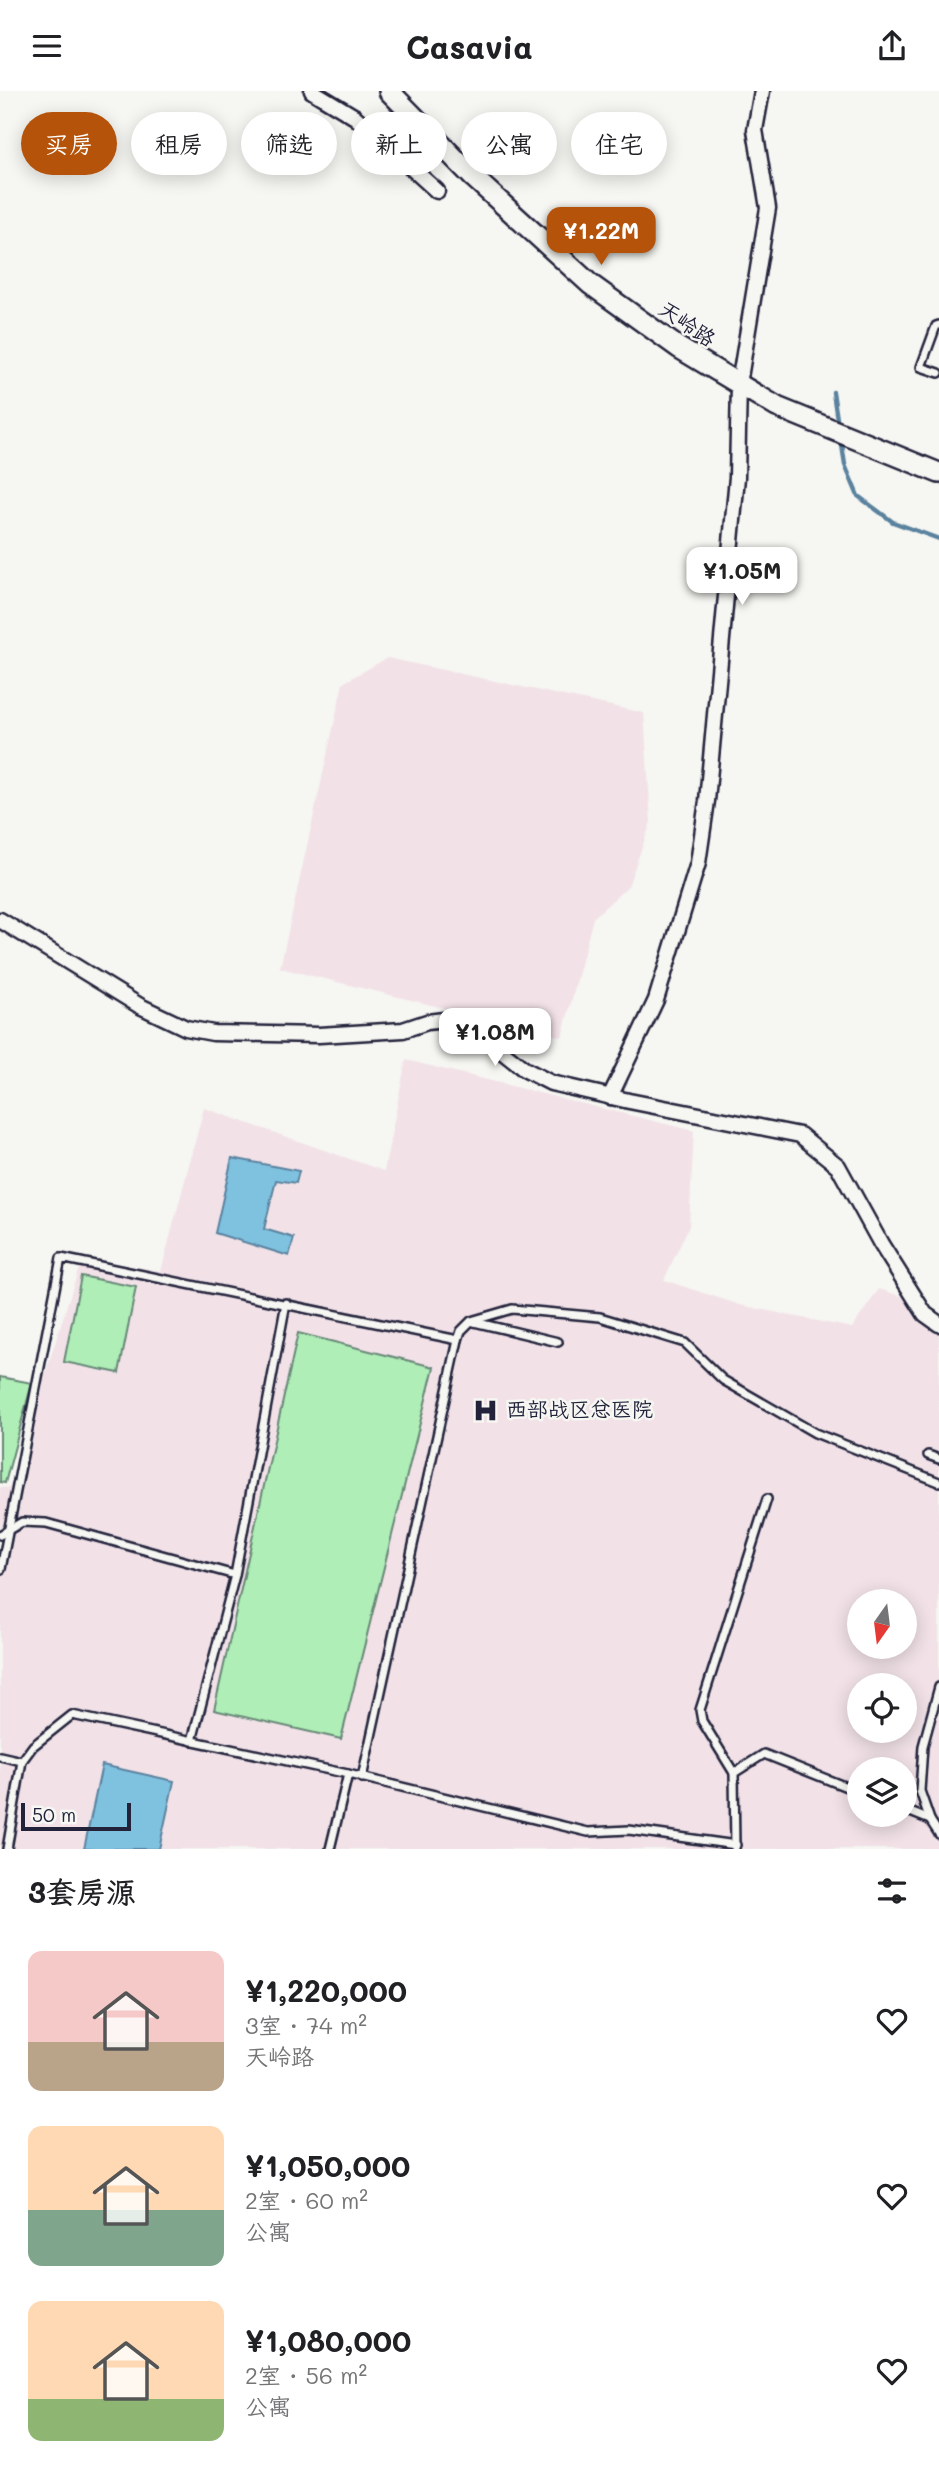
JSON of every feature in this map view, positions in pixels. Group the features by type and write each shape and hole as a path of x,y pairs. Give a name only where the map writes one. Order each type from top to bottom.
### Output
{"street":[{"path":"312,91 355,117 437,191"},
{"name":"天岭路","path":"390,91 474,178 590,284 679,348 777,407 939,473"},
{"path":"610,1097 656,1000 698,863 707,801 737,477 739,384 768,208 755,131 762,91"},
{"path":"0,920 140,1006 186,1028 214,1033 319,1035 403,1030 444,1020 479,1033 524,1069 551,1083 800,1135 838,1166 925,1314 939,1324"}],"lane":[{"path":"939,325 936,326 921,367 939,373"},
{"path":"1,1569 61,1258 458,1340"},
{"path":"192,1741 235,1575 286,1303"},
{"path":"362,1778 458,1340 461,1331 471,1321 512,1309 555,1311 600,1317 685,1343 723,1380 815,1433 939,1482"},
{"path":"471,1321 558,1342"},
{"path":"928,1455 939,1459"},
{"path":"7,1849 22,1761 33,1747 72,1715 362,1778 588,1832 629,1830 736,1847 734,1773 702,1721 700,1710 767,1499"},
{"path":"0,1535 22,1522 46,1523 235,1575"},
{"path":"939,1688 923,1746 920,1791 930,1820 939,1834"},
{"path":"734,1773 764,1754 847,1787"},
{"path":"0,1756 22,1761"},
{"path":"330,1849 348,1775"},
{"path":"917,1815 930,1820"}],"shaded area":[{"path":"387,658 644,713 651,822 628,886 593,918 562,1037 280,968 343,683"},
{"name":"西部战区总医院","path":"406,1060 694,1131 689,1226 664,1280 740,1305 852,1328 879,1289 907,1298 939,1332 939,1849 0,1849 0,1487 9,1488 82,1258 161,1271 204,1108 384,1171"}],"green space":[{"path":"81,1276 136,1287 119,1373 64,1362"},
{"path":"298,1333 434,1367 341,1739 214,1710"},
{"path":"0,1377 32,1383 5,1483 0,1482"}],"water":[{"path":"232,1158 299,1171 296,1183 276,1180 264,1229 294,1238 289,1256 215,1233"},
{"path":"102,1765 174,1781 159,1849 84,1849"}],"waterway":[{"path":"833,392 838,426"},
{"path":"841,438 845,465 858,496 893,522 939,539"}],"place":[{"name":"西部战区总医院","path":"486,1410"}]}
